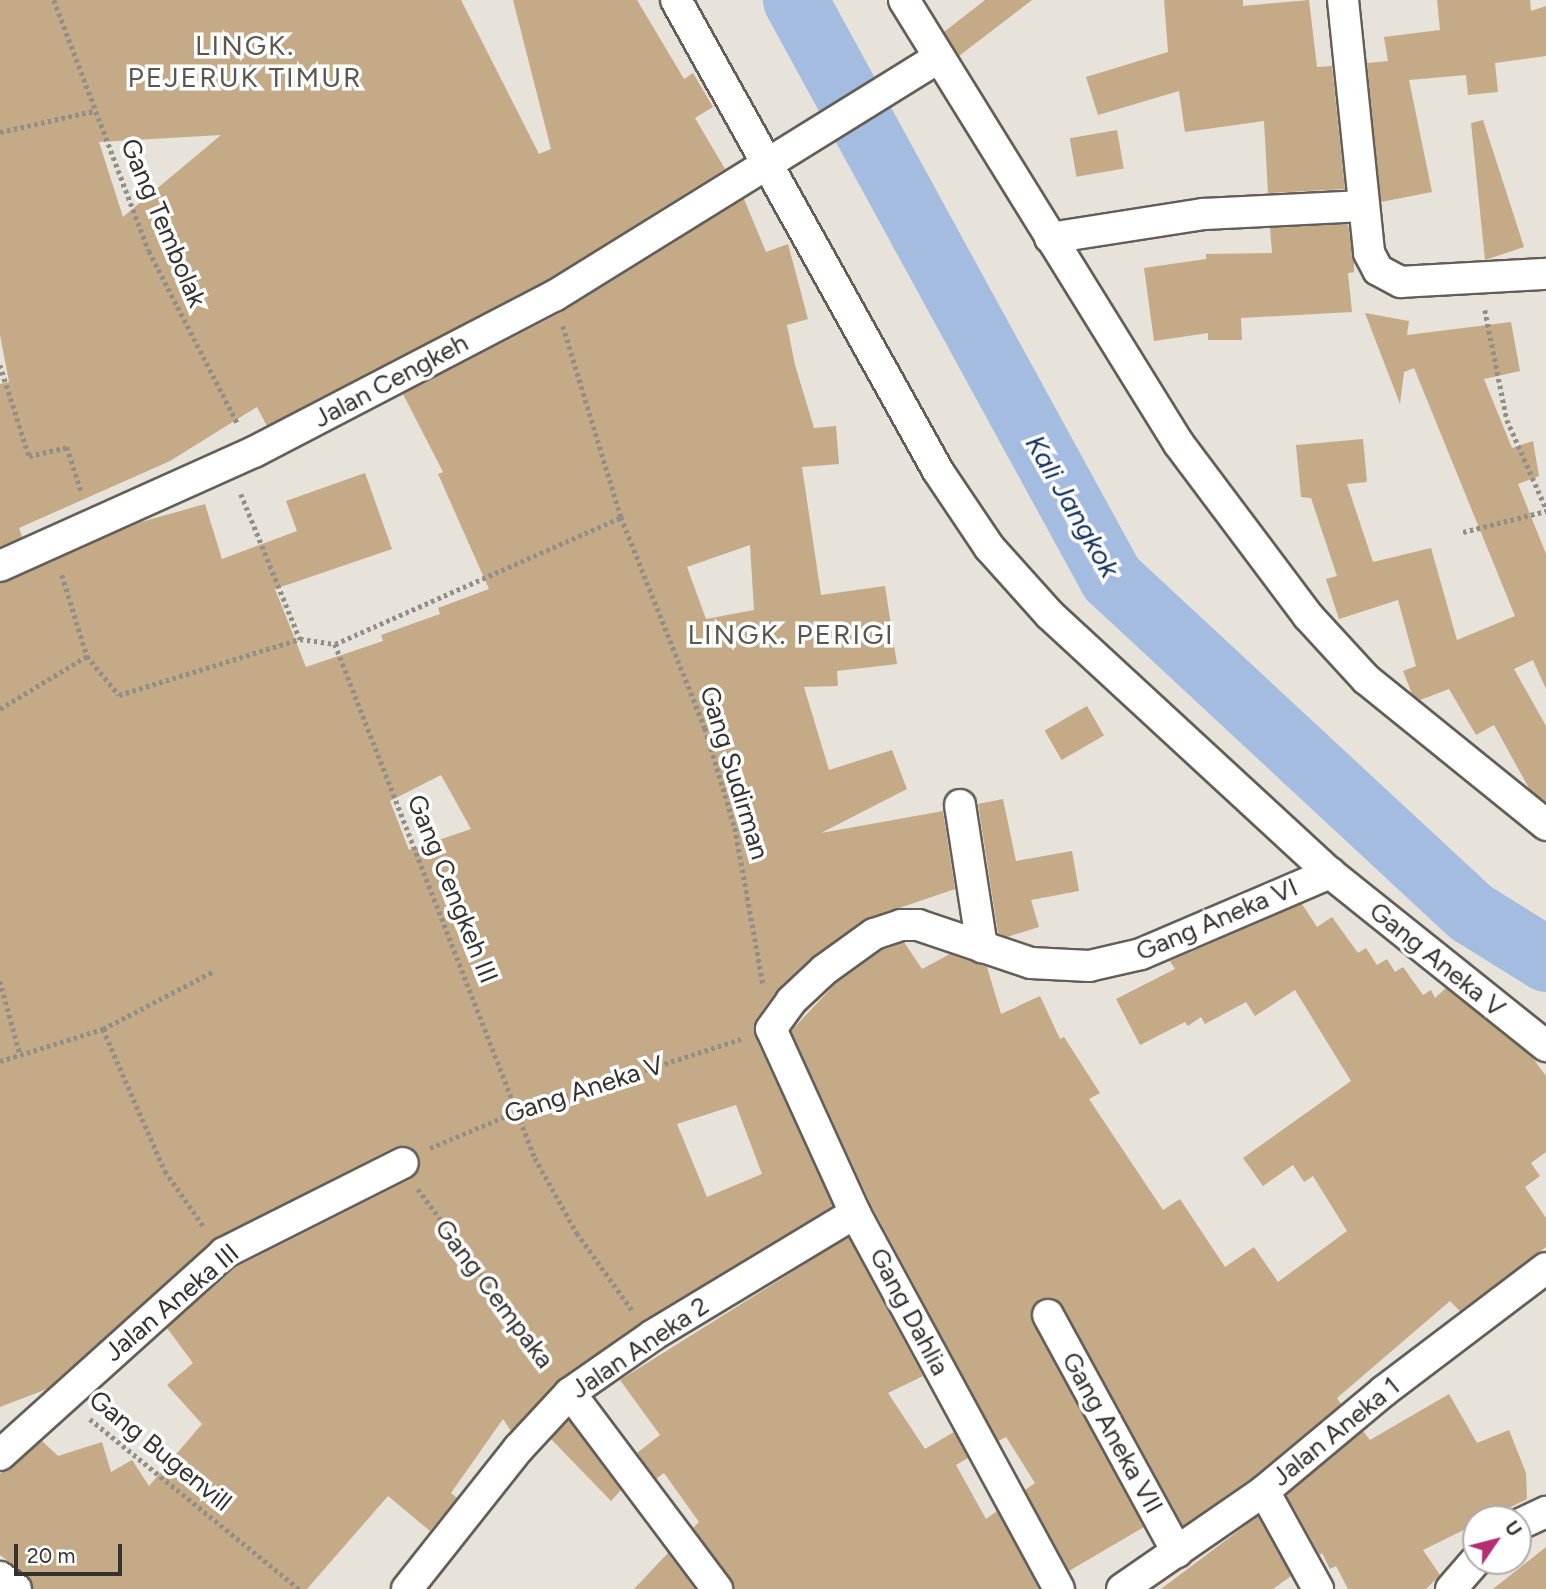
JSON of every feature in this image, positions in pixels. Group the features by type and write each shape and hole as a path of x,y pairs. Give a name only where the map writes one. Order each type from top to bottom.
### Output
{"street":[{"name":"Gang Aneka V","path":"676,0 775,157 938,471 989,547 1050,615 1330,873 1546,1046"},
{"path":"904,0 1179,444 1308,616 1366,679 1546,825"},
{"path":"1343,0 1369,253 1378,270 1401,282 1546,274"},
{"name":"Jalan Cengkeh","path":"0,566 92,528 242,458 554,296 775,157 897,86 938,58"},
{"path":"1050,238 1204,214 1364,206"},
{"path":"960,805 982,947"},
{"name":"Gang Aneka VI","path":"771,1029 791,1001 824,970 874,934 918,925 1031,963 1061,967 1117,960 1141,954 1330,873"},
{"name":"Gang Dahlia","path":"771,1029 855,1213 1059,1589"},
{"name":"Jalan Aneka III","path":"0,1455 62,1396 225,1253 402,1163"},
{"name":"Jalan Aneka 2","path":"407,1589 518,1448 570,1393 653,1335 855,1213"},
{"name":"Jalan Aneka 1","path":"1122,1589 1264,1491 1384,1391 1546,1268"},
{"name":"Gang Aneka VII","path":"1048,1315 1177,1552"},
{"name":"Gang Cempaka","path":"570,1393 718,1589"},
{"path":"1264,1491 1318,1589"},
{"path":"1451,1589 1463,1575"},
{"path":"0,1577 16,1589"}],"path":[{"name":"Gang Tembolak","path":"54,0 149,251 242,458"},
{"path":"0,132 94,111"},
{"path":"1463,532 1546,510 1507,419 1479,279"},
{"name":"Gang Sudirman","path":"554,296 621,517 705,728 732,815 771,1029"},
{"path":"0,365 29,456 67,447 92,528"},
{"path":"242,458 300,639"},
{"path":"59,565 87,656 119,695 300,639 335,645 621,517"},
{"name":"Gang Cengkeh III","path":"335,645 535,1158 554,1194 607,1276 653,1335"},
{"path":"0,709 87,656"},
{"path":"0,1061 103,1029 212,972"},
{"path":"0,981 20,1054"},
{"path":"103,1029 165,1171 225,1253"},
{"name":"Gang Aneka V","path":"402,1163 518,1111 771,1029"},
{"name":"Gang Cempaka","path":"402,1163 429,1209 570,1393"},
{"name":"Gang Bugenvill","path":"62,1396 299,1589"}],"building":[{"path":"0,0 461,0 539,154 551,149 513,0 637,0 684,79 693,73 713,107 695,118 725,169 545,281 267,426 257,407 170,461 19,528 22,537 0,547 0,384 9,382 0,335","holes":["221,135 123,217 99,142"]},
{"path":"985,0 1032,0 959,56 944,32"},
{"path":"1164,0 1243,0 1243,6 1309,0 1317,67 1332,66 1345,189 1268,193 1264,121 1185,132 1179,91 1098,115 1086,77 1168,52"},
{"path":"1437,0 1530,0 1531,11 1546,6 1546,56 1495,63 1498,92 1468,95 1466,75 1409,80 1432,192 1381,202 1367,63 1388,61 1384,37 1440,30"},
{"path":"1483,120 1524,247 1485,260 1471,123"},
{"path":"1117,130 1124,168 1077,177 1070,138"},
{"path":"744,199 766,252 788,244 808,319 787,325 795,365 814,428 836,426 839,464 802,467 821,595 885,586 897,664 837,671 838,686 804,687 829,770 892,750 907,789 821,833 943,811 955,889 864,920 812,957 779,988 756,1019 755,1036 833,1206 643,1321 560,1379 511,1431 503,1419 451,1493 457,1498 430,1531 388,1496 307,1589 33,1589 27,1575 0,1555 0,1474 42,1441 58,1456 102,1442 111,1472 132,1460 149,1486 202,1424 167,1385 193,1363 167,1328 234,1268 411,1179 420,1163 412,1148 395,1147 216,1238 47,1389 0,1407 0,583 141,522 205,504 222,559 297,531 286,501 365,473 392,549 275,589 306,667 383,641 381,635 440,614 438,608 489,589 438,474 443,472 403,394 562,312","holes":["750,545 754,610 706,619 687,567","441,775 471,829 409,850 390,801","736,1105 762,1174 707,1197 677,1124"]},
{"path":"1348,224 1354,262 1354,272 1348,273 1352,312 1241,318 1242,340 1208,340 1208,333 1154,341 1144,268 1206,259 1206,254 1272,253 1270,228"},
{"path":"1365,313 1409,321 1407,335 1511,322 1520,371 1484,379 1512,448 1533,441 1539,476 1518,484 1546,554 1546,689 1533,660 1514,669 1546,726 1546,802 1530,790 1494,725 1476,735 1449,689 1420,700 1412,694 1403,671 1416,666 1398,600 1339,619 1326,579 1337,576 1311,498 1301,497 1296,445 1363,439 1367,482 1347,484 1373,562 1431,548 1457,640 1515,616 1414,368 1404,372 1400,404"},
{"path":"1087,706 1104,735 1062,760 1045,730"},
{"path":"1003,799 1016,861 1072,851 1079,891 1031,900 1039,927 1007,937 998,933 978,804"},
{"path":"1302,904 1317,927 1332,917 1358,953 1366,948 1377,965 1387,959 1395,972 1403,967 1423,995 1431,990 1435,998 1446,988 1532,1057 1546,1076 1546,1152 1531,1163 1540,1176 1525,1187 1546,1218 1546,1247 1460,1311 1450,1301 1337,1398 1341,1404 1253,1477 1183,1526 1063,1307 1049,1298 1039,1300 1031,1314 1033,1323 1144,1527 1069,1571 1025,1490 1035,1483 1006,1437 998,1441 871,1205 791,1031 835,984 882,950 904,942 922,969 950,954 987,967 1001,1014 1040,996 1060,1039 1064,1037 1100,1093 1089,1099 1163,1210 1180,1199 1225,1267 1254,1247 1278,1282 1347,1231 1313,1176 1304,1182 1293,1165 1263,1186 1243,1158 1351,1081 1295,990 1255,1016 1246,1002 1205,1024 1201,1017 1188,1026 1185,1022 1140,1045 1116,999 1175,969 1170,961"},
{"path":"848,1237 923,1376 888,1393 925,1449 954,1432 968,1458 956,1465 986,1519 997,1511 1039,1589 734,1589 693,1528 699,1522 664,1473 656,1479 637,1453 660,1435 620,1380"},
{"path":"1449,1394 1477,1443 1509,1430 1526,1473 1527,1499 1515,1505 1462,1505 1462,1531 1423,1550 1440,1575 1426,1589 1348,1589 1336,1566 1330,1569 1322,1553 1320,1555 1286,1495 1363,1431 1370,1440"},
{"path":"569,1420 621,1490 611,1501 551,1439"},
{"path":"1258,1516 1291,1576 1273,1589 1161,1589"},
{"path":"1546,1547 1546,1589 1493,1589 1511,1575 1532,1575 1532,1558"},
{"path":"668,1553 695,1589 634,1589"}],"waterway":[{"name":"Kali Jangkok","path":"795,0 1111,578 1472,913 1546,959"}],"district":[{"name":"LINGK. PEJERUK TIMUR","path":"245,61"},
{"name":"LINGK. PERIGI","path":"791,634"}]}
